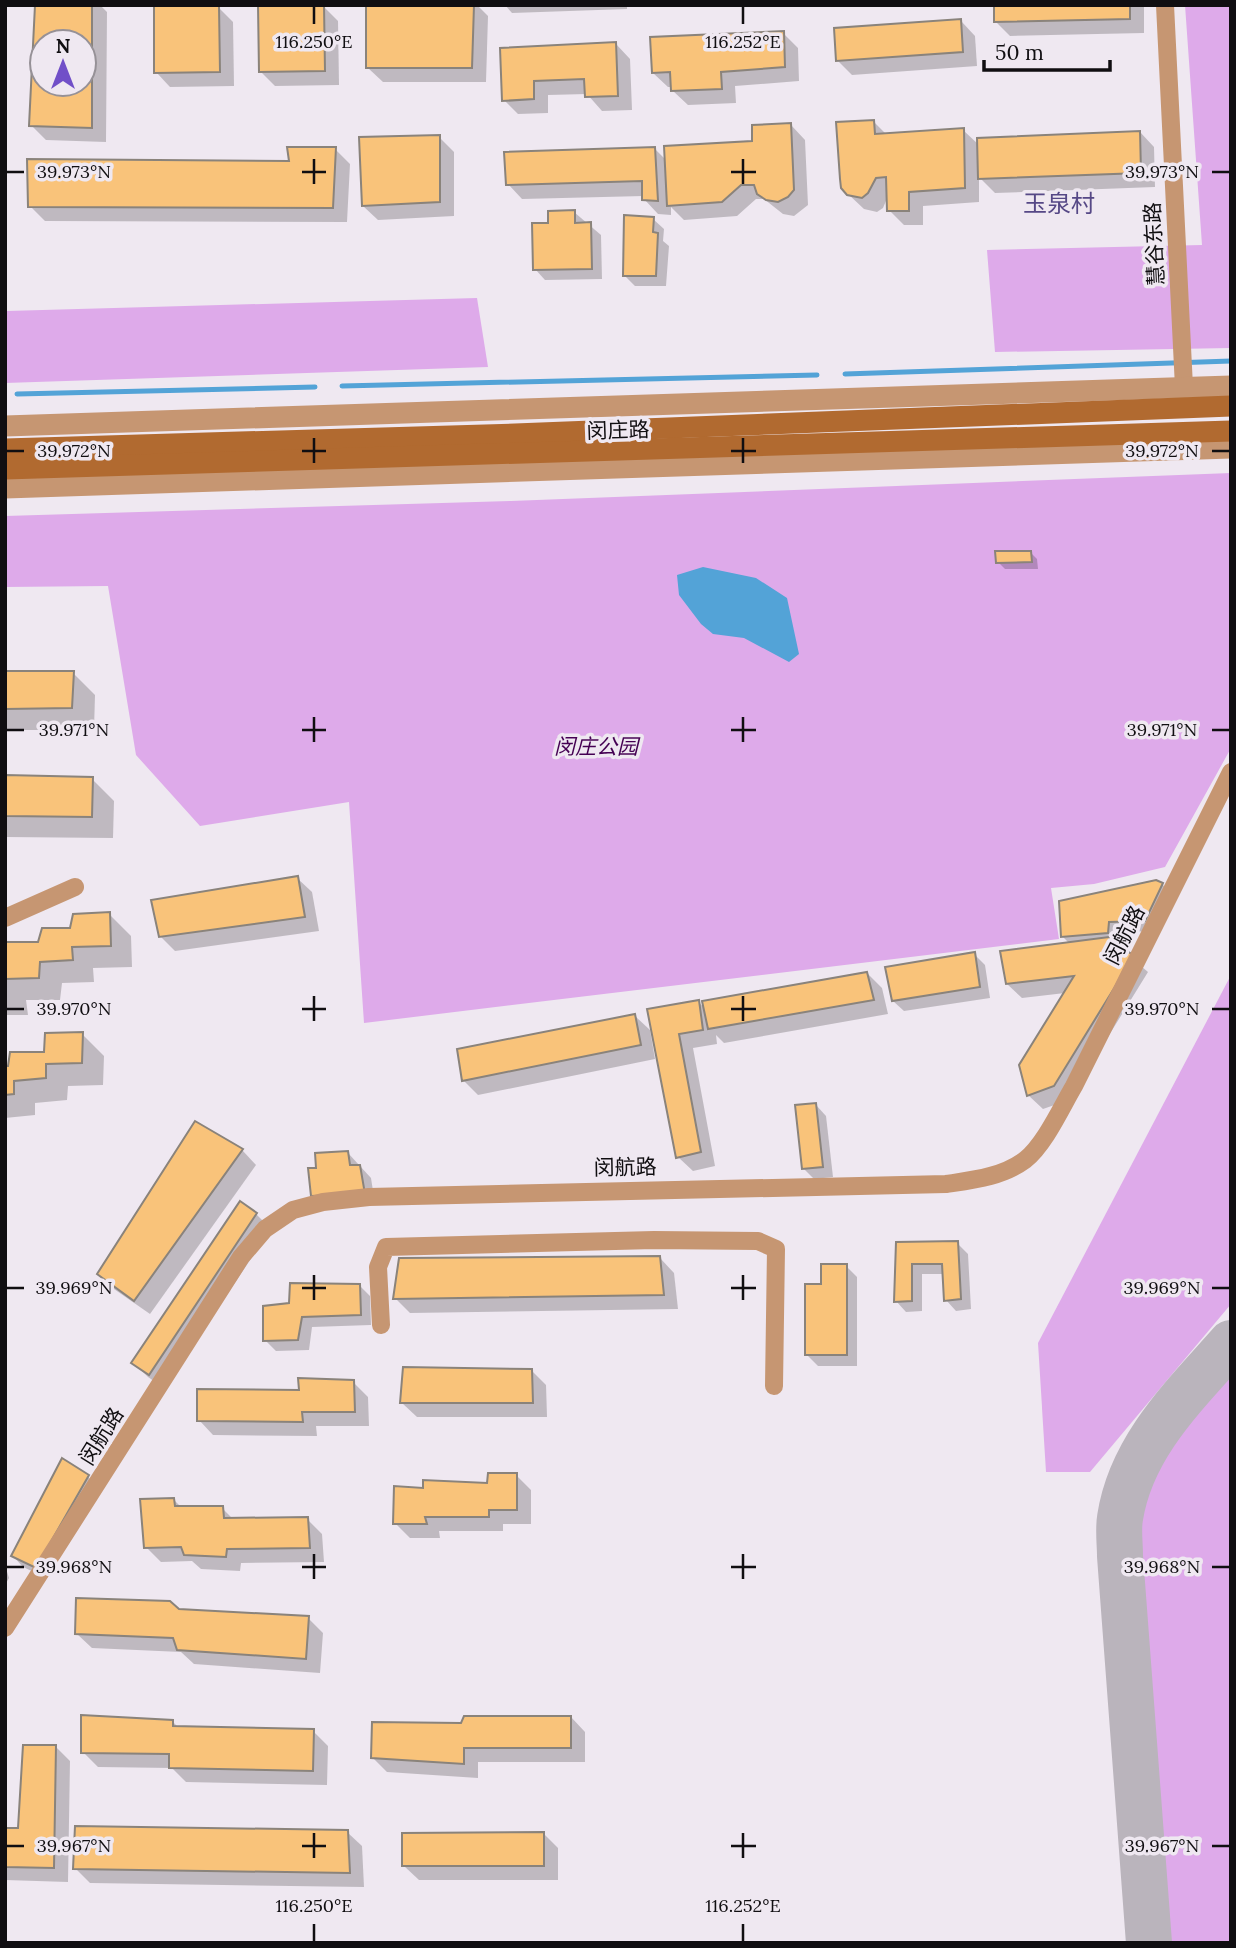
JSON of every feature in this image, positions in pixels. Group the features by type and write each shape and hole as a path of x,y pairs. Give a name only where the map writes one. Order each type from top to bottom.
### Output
{"main road":[{"name":"闵庄路","path":"5,449 516,452 1231,406"},
{"name":"闵庄路","path":"5,469 1231,431"}],"street":[{"name":"慧谷东路","path":"1166,5 1183,371"},
{"name":"闵庄路","path":"5,426 514,410 1183,371 1231,386"},
{"path":"514,410 516,452"},
{"name":"闵庄路","path":"5,488 516,452 1231,449"},
{"name":"闵航路","path":"5,1628 241,1257 265,1229 293,1210 323,1202 415,1194 946,1184 1000,1173 1026,1159 1046,1133 1074,1086 1231,772"},
{"path":"5,918 75,887"},
{"path":"381,1325 379,1267 386,1247 654,1240 758,1241 776,1249 774,1386"}],"green space":[{"path":"1185,5 1231,5 1231,348 995,352 987,250 1202,245"},
{"path":"477,298 488,367 5,383 7,311"},
{"name":"闵庄公园","path":"1231,473 1231,748 1165,867 1094,884 1051,888 1059,939 364,1023 349,802 200,826 136,755 108,586 5,587 5,516 511,501"},
{"path":"1231,975 1231,1304 1090,1472 1046,1472 1038,1343"},
{"path":"1231,1362 1231,1943 1162,1943 1133,1551 1147,1487 1165,1442 1187,1411"}],"water":[{"path":"703,567 756,578 787,598 799,654 789,662 744,638 713,634 701,624 679,595 677,575"}],"building":[{"path":"35,5 92,5 92,28 34,28"},
{"path":"154,5 219,6 220,72 154,73"},
{"path":"258,5 324,5 325,71 259,72"},
{"path":"366,5 474,5 472,68 366,68"},
{"path":"994,5 1130,5 1130,19 994,22"},
{"path":"961,19 963,52 836,61 834,28"},
{"path":"784,31 785,67 721,72 722,89 671,91 670,72 652,73 650,37"},
{"path":"616,42 618,96 585,97 584,79 534,81 534,99 502,101 500,48"},
{"path":"30,98 92,98 92,128 29,126"},
{"path":"874,120 875,134 964,128 965,188 909,192 909,211 887,211 886,177 876,178 862,198 847,195 841,188 836,122"},
{"path":"791,123 794,190 788,197 778,202 766,200 757,194 754,185 741,185 722,202 667,206 664,146 752,141 752,125"},
{"path":"1140,131 1141,173 978,179 977,138"},
{"path":"440,135 440,202 362,206 359,137"},
{"path":"287,147 336,147 333,208 28,207 27,159 289,161"},
{"path":"655,147 658,201 642,200 642,181 506,185 504,152"},
{"path":"575,210 575,223 591,222 592,269 533,270 532,223 548,223 548,211"},
{"path":"624,215 654,217 653,232 658,233 656,276 623,276"},
{"path":"995,551 1031,551 1032,562 996,563"},
{"path":"5,671 74,671 72,708 5,709"},
{"path":"5,775 93,777 92,817 5,816"},
{"path":"298,876 305,917 159,937 151,900"},
{"path":"1156,880 1163,883 1145,921 1109,922 1108,933 1061,937 1059,901"},
{"path":"110,912 111,946 72,947 73,960 40,962 39,978 5,979 5,942 38,942 42,928 70,928 73,914"},
{"path":"1109,937 1134,956 1054,1086 1027,1096 1019,1065 1074,976 1006,984 1000,951"},
{"path":"975,952 980,987 892,1001 885,967"},
{"path":"867,972 874,1000 708,1029 702,1001"},
{"path":"699,1000 703,1030 679,1034 701,1152 676,1158 647,1009"},
{"path":"635,1014 641,1045 462,1081 457,1049"},
{"path":"83,1032 82,1063 46,1064 46,1078 14,1081 14,1094 5,1095 5,1066 8,1066 10,1052 44,1052 45,1033"},
{"path":"816,1103 823,1167 802,1169 795,1105"},
{"path":"195,1121 243,1149 134,1301 97,1274"},
{"path":"348,1151 350,1165 360,1165 365,1194 311,1196 308,1168 316,1168 315,1153"},
{"path":"240,1201 257,1213 149,1375 131,1363"},
{"path":"958,1241 961,1299 944,1301 942,1264 912,1264 912,1301 894,1302 896,1242"},
{"path":"660,1256 664,1295 393,1299 399,1258"},
{"path":"821,1264 847,1264 847,1355 805,1355 805,1284 821,1284"},
{"path":"290,1283 360,1284 361,1315 302,1317 298,1340 263,1341 263,1306 289,1303"},
{"path":"403,1367 532,1369 533,1403 400,1403"},
{"path":"298,1378 354,1380 355,1412 302,1412 303,1422 197,1421 197,1389 299,1390"},
{"path":"62,1458 89,1475 36,1568 11,1556"},
{"path":"488,1473 517,1473 517,1510 489,1510 489,1517 425,1517 427,1524 393,1524 394,1486 423,1488 423,1480 487,1483"},
{"path":"174,1498 175,1506 223,1506 224,1518 308,1517 310,1548 227,1549 226,1557 184,1555 181,1547 144,1548 140,1499"},
{"path":"76,1598 170,1601 179,1609 309,1616 306,1659 177,1650 173,1638 75,1634"},
{"path":"81,1715 173,1720 173,1726 314,1729 313,1771 169,1768 169,1754 81,1753"},
{"path":"464,1716 571,1716 571,1748 464,1748 464,1764 371,1758 372,1722 461,1723"},
{"path":"23,1745 56,1745 54,1868 5,1867 5,1828 18,1828"},
{"path":"75,1826 348,1830 350,1873 73,1869"},
{"path":"544,1832 544,1866 402,1866 402,1833"}],"waterway":[{"path":"845,374 1231,361"},
{"path":"342,386 817,375"},
{"path":"17,394 315,387"}],"taxiway":[{"path":"1149,1943 1120,1556 1120,1518 1126,1492 1148,1445 1179,1402 1231,1343"}],"district":[{"name":"玉泉村","path":"1059,203"}]}
